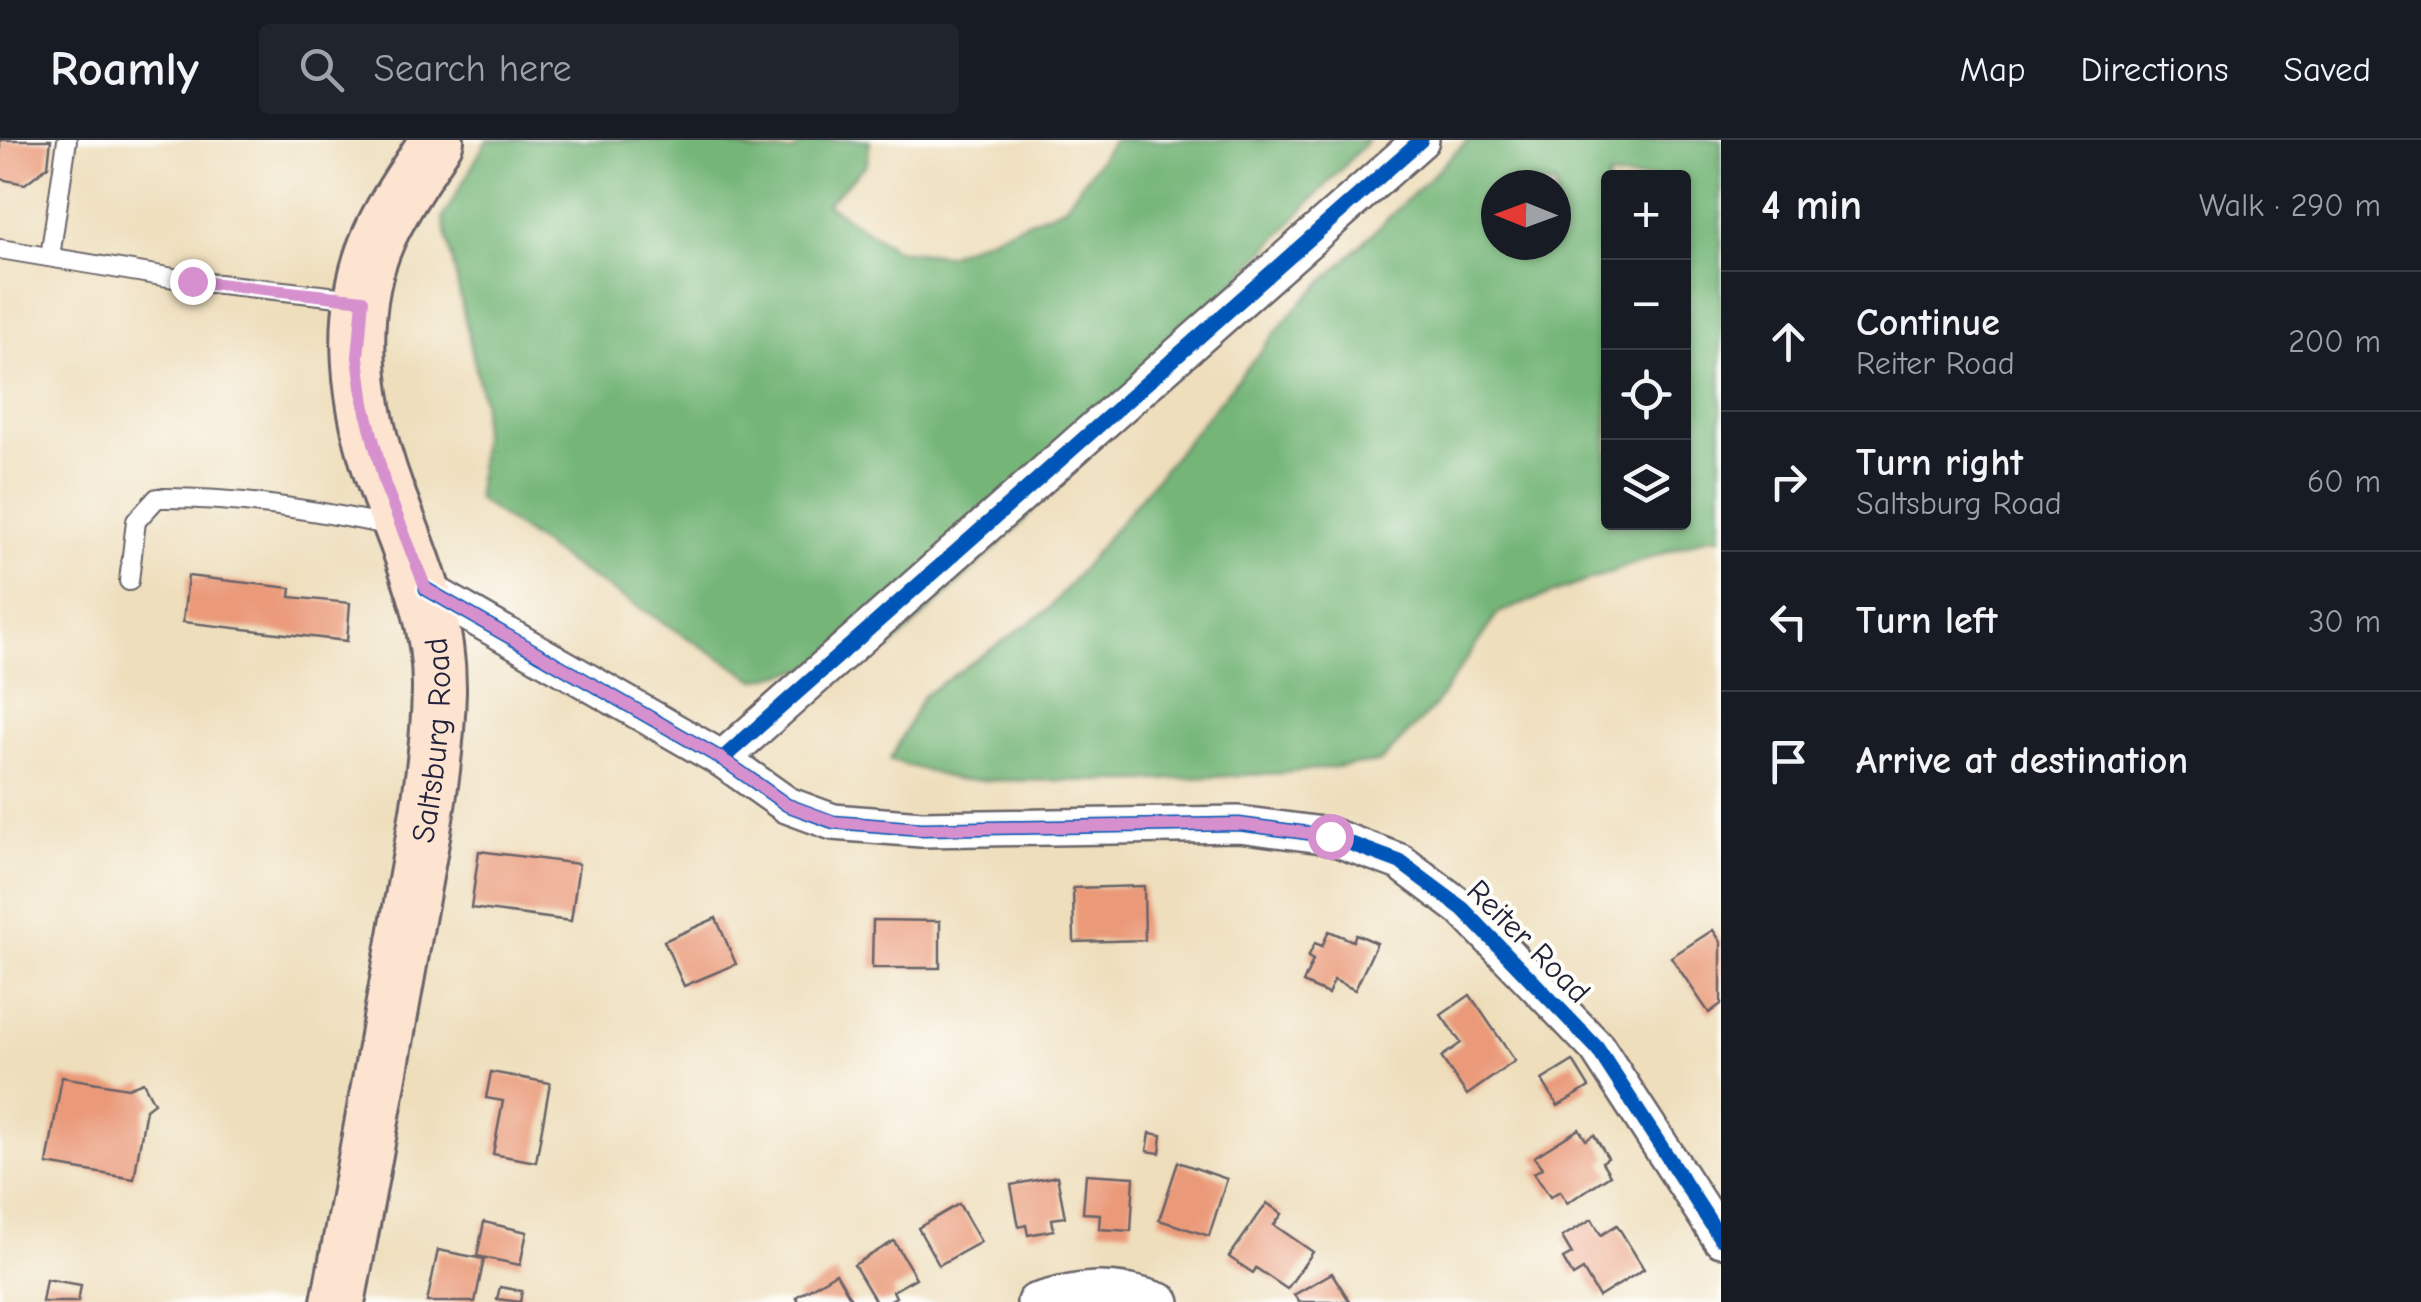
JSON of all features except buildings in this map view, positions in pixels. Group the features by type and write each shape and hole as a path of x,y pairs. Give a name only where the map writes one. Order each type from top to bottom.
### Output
{"main road":[{"name":"Saltsburg Road","path":"338,1302 430,796 439,688 426,589 385,485 364,404 358,357 363,300 379,237 438,140"}],"street":[{"path":"722,759 1421,140"},
{"name":"Reiter Road","path":"426,589 722,759 787,805 834,822 921,829 1239,824 1330,836 1400,862 1464,909 1597,1048 1721,1238"},
{"path":"1035,1302 1078,1289 1130,1291 1162,1302"}],"lane":[{"path":"50,257 66,140"},
{"path":"0,248 192,281 363,300"},
{"path":"128,581 136,521 157,498 212,497 402,528"}],"green space":[{"path":"487,140 711,140 754,151 791,152 811,140 870,140 867,164 826,204 897,250 947,255 1064,207 1114,140 1368,140 1016,529 888,650 756,680 577,569 477,499 483,401 443,218"},
{"path":"1468,140 1721,140 1721,537 1708,537 1498,613 1433,708 1380,762 1282,773 1138,781 957,780 890,760 923,696 1048,610 1295,309"}],"cycle path":[{"path":"722,759 1421,140"},
{"path":"426,589 722,759 787,805 833,822 921,829 1239,824 1330,836 1400,862 1463,909 1597,1048 1721,1239"}],"route":[{"path":"192,281 363,300 358,357 364,404 385,485 426,589 722,759 787,805 834,822 921,829 1239,824 1330,836"}]}
